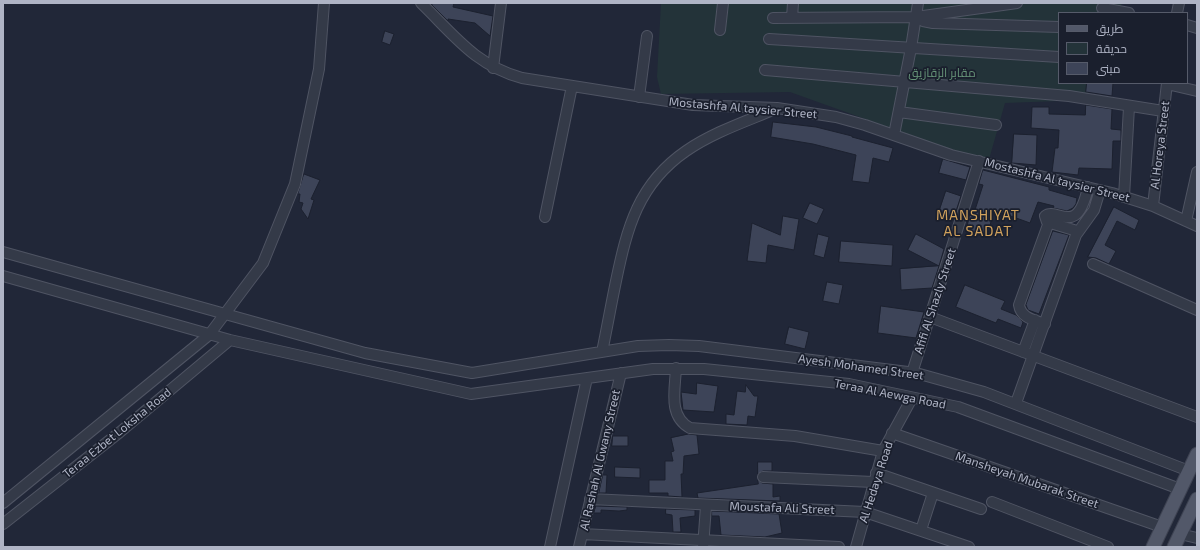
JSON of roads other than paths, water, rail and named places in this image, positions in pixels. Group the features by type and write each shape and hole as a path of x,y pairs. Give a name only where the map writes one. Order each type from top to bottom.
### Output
{"main road":[{"path":"1153,547 1197,454"},
{"path":"1174,547 1197,499"}],"street":[{"name":"Teraa Ezbet Loksha Road","path":"3,503 210,335 263,263 295,184 319,69 324,3"},
{"name":"Mostashfa Al taysier Street","path":"421,3 472,54 493,68 522,78 693,105 777,108 836,117 951,155 1088,187 1124,197 1153,206 1197,226"},
{"path":"493,68 501,3"},
{"path":"720,30 722,3"},
{"path":"792,18 793,3"},
{"path":"894,135 918,17 918,3"},
{"path":"773,18 918,17 1017,3"},
{"path":"1102,8 1124,12"},
{"path":"918,17 923,21 933,24 1058,27"},
{"path":"639,96 646,36"},
{"path":"768,39 1058,57"},
{"path":"765,70 1069,96 1163,112"},
{"name":"Al Horeya Street","path":"1153,206 1167,84"},
{"path":"1171,84 1197,91"},
{"path":"545,217 572,86"},
{"path":"1124,197 1129,107"},
{"path":"602,352 627,232 636,208 649,187 666,168 685,152 729,128 777,108"},
{"path":"899,112 996,125"},
{"name":"Afifi Al Shazly Street","path":"912,373 979,161"},
{"path":"1186,221 1197,172"},
{"path":"1077,231 1049,222 1044,218 1048,214 1068,218 1078,212 1084,202 1088,187"},
{"path":"1016,403 1034,356 1077,231 1094,210 1100,190"},
{"path":"1045,324 1027,317 1021,312 1019,301 1049,222"},
{"name":"Ayesh Mohamed Street","path":"3,252 365,353 472,373 638,346 699,346 912,373 984,392 1016,403 1189,471"},
{"path":"1093,264 1197,310"},
{"name":"Teraa Al Aewga Road","path":"3,276 210,335 471,394 621,373 676,368 704,369 849,384 958,407 1180,489"},
{"path":"930,317 1197,417"},
{"path":"1023,352 1034,320"},
{"name":"Teraa Ezbet Loksha Road","path":"3,524 120,432 230,340"},
{"path":"676,368 675,411 680,421 690,428 795,436 883,452"},
{"name":"Al Rashah Al Gwany Street","path":"579,547 621,373"},
{"path":"550,547 587,378"},
{"name":"Al Hedaya Road","path":"856,547 883,452 912,398"},
{"name":"Mansheyah Mubarak Street","path":"892,433 1162,527"},
{"path":"763,477 875,478 933,493 980,509"},
{"path":"921,530 933,493"},
{"name":"Moustafa Ali Street","path":"590,499 706,506 828,509 865,512 969,547"},
{"path":"992,502 1108,547"},
{"path":"703,543 706,506"},
{"path":"582,534 703,543 838,547"},
{"path":"1180,534 1197,538"}],"district":[{"name":"MANSHIYAT AL SADAT","path":"978,224"}],"park label":[{"name":"مقابر الزقازيق","path":"942,73"}]}
